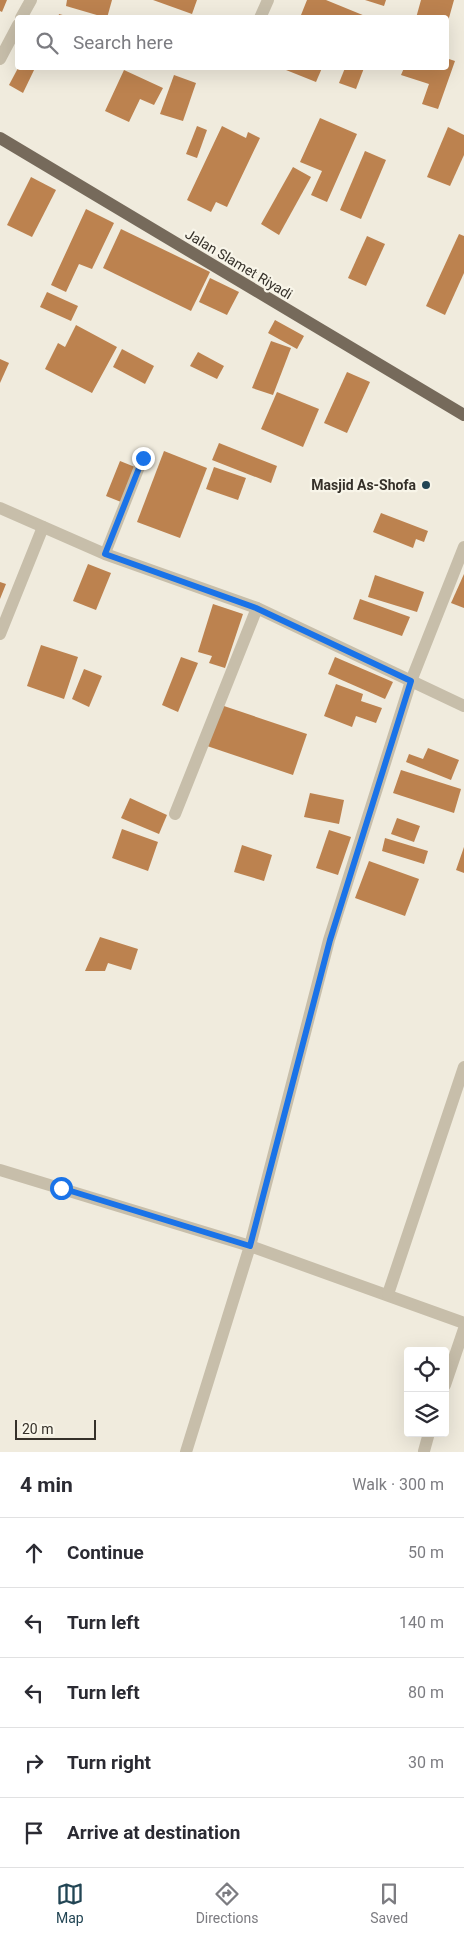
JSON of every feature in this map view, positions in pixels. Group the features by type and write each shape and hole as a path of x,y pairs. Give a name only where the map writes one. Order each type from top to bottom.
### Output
{"main road":[{"name":"Jalan Slamet Riyadi","path":"0,138 464,415"}],"street":[{"path":"24,15 31,0"},
{"path":"261,15 268,0"},
{"path":"0,59 15,31"},
{"path":"0,508 105,554 256,608 464,706"},
{"path":"0,634 43,527"},
{"path":"186,1452 250,1246 330,940 411,681 464,547"},
{"path":"175,814 256,608"},
{"path":"388,1294 464,1067"},
{"path":"0,1170 250,1246 388,1294 464,1323"},
{"path":"449,1373 464,1329"},
{"path":"424,1451 428,1437"}],"lane":[{"path":"105,554 143,458"}],"building":[{"path":"0,0 7,0 2,12 0,11"},
{"path":"67,0 112,0 108,15 97,15 66,6"},
{"path":"153,0 197,0 192,14"},
{"path":"307,0 326,0 363,15 301,15"},
{"path":"365,0 386,0 384,6"},
{"path":"421,0 454,0 449,18 449,15 417,15"},
{"path":"449,59 455,61 438,109 422,104 429,84 401,75 403,70 449,70"},
{"path":"17,70 34,70 23,93 9,85"},
{"path":"124,70 163,88 154,105 140,99 129,122 105,111"},
{"path":"286,70 321,70 316,82"},
{"path":"344,70 363,70 356,89 339,83"},
{"path":"174,75 196,83 183,121 160,114"},
{"path":"320,118 357,134 327,202 311,195 322,171 300,162"},
{"path":"197,126 207,130 197,158 186,154"},
{"path":"222,126 246,138 248,132 260,138 227,207 216,202 211,212 187,200"},
{"path":"448,127 464,135 464,155 450,186 427,177"},
{"path":"365,151 386,160 361,219 340,210"},
{"path":"293,167 311,177 279,235 261,224"},
{"path":"31,177 56,190 32,237 7,225"},
{"path":"86,209 114,223 92,269 79,264 66,292 51,285"},
{"path":"121,229 210,272 191,311 103,268"},
{"path":"459,234 464,236 464,273 445,315 426,306"},
{"path":"367,236 385,244 366,286 348,278"},
{"path":"210,278 239,292 227,315 199,302"},
{"path":"47,292 78,306 71,321 40,307"},
{"path":"275,320 304,336 297,349 268,333"},
{"path":"76,325 117,347 92,393 45,369 58,343 65,347"},
{"path":"271,341 291,348 273,395 252,388"},
{"path":"122,349 154,366 145,384 113,367"},
{"path":"198,352 224,366 217,379 190,366"},
{"path":"0,359 9,363 0,383"},
{"path":"347,372 370,382 347,433 324,423"},
{"path":"277,392 319,409 303,447 261,429"},
{"path":"219,443 277,466 271,483 212,460"},
{"path":"164,451 207,468 180,538 137,522"},
{"path":"120,461 135,467 121,502 106,496"},
{"path":"214,467 246,478 238,500 206,489"},
{"path":"381,513 428,531 424,542 416,539 413,548 373,532"},
{"path":"88,564 111,573 96,610 73,601"},
{"path":"464,574 464,608 451,603"},
{"path":"375,575 424,592 417,612 368,597"},
{"path":"0,582 6,584 0,599"},
{"path":"360,599 410,617 402,636 353,619"},
{"path":"213,604 243,614 225,668 209,663 212,656 198,652"},
{"path":"41,645 78,657 64,699 27,686"},
{"path":"181,657 198,663 178,712 162,705"},
{"path":"335,657 393,682 385,699 328,674"},
{"path":"84,669 102,676 89,707 72,699"},
{"path":"336,684 363,694 361,701 382,708 376,723 356,716 352,727 324,716"},
{"path":"221,705 307,734 293,775 207,746"},
{"path":"428,748 459,760 451,780 406,762 409,754 423,759"},
{"path":"401,770 461,789 454,813 393,793"},
{"path":"310,793 344,800 339,824 304,817"},
{"path":"130,798 167,815 159,834 121,818"},
{"path":"397,818 420,826 414,842 391,834"},
{"path":"122,829 158,842 148,871 112,858"},
{"path":"329,830 351,837 338,875 316,868"},
{"path":"385,838 428,851 424,864 382,851"},
{"path":"242,845 272,855 264,881 234,872"},
{"path":"464,847 464,873 456,870"},
{"path":"369,861 419,879 405,916 355,898"},
{"path":"100,937 138,949 131,970 108,963 105,971 85,971"}],"place":[{"name":"Masjid As-Shofa","path":"426,485"}],"route":[{"path":"61,1188 250,1246 330,940 411,681 256,608 105,554 143,458"}]}
